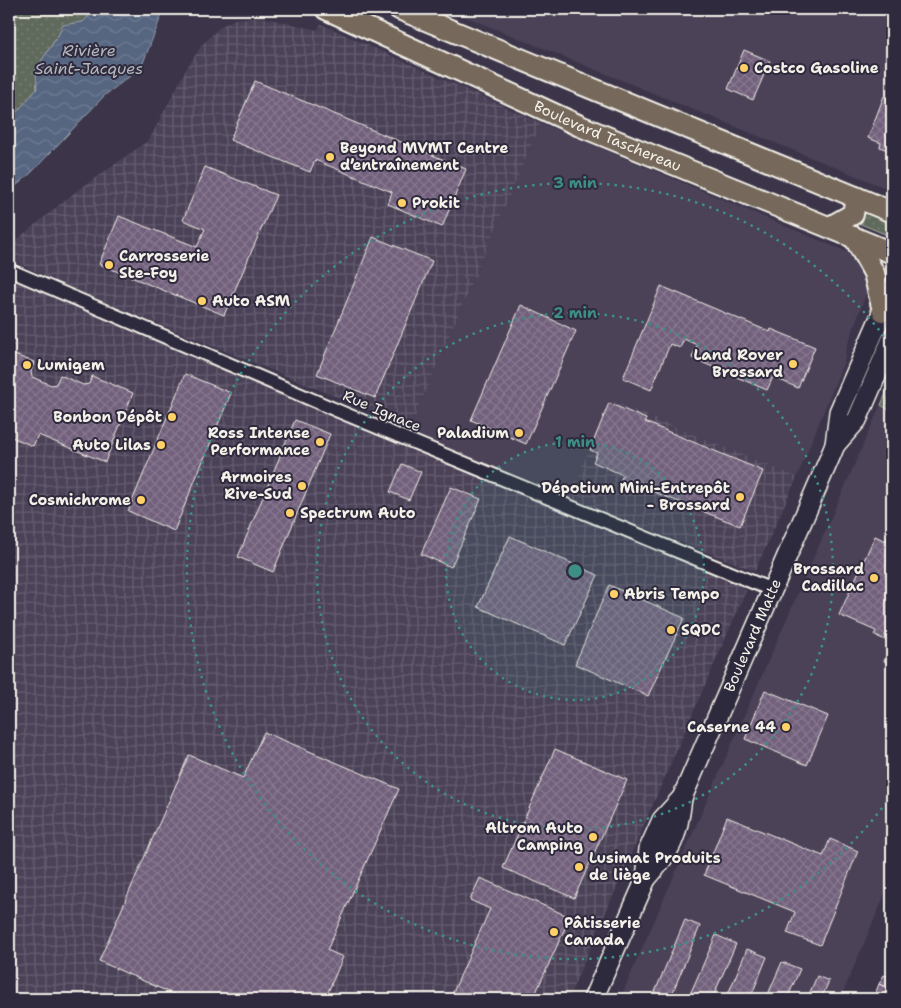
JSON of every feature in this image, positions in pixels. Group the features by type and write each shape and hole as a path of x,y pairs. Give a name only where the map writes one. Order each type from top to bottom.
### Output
{"main road":[{"name":"Boulevard Taschereau","path":"330,9 356,15 580,126 892,253"},
{"path":"399,9 856,197 888,206"},
{"path":"830,227 853,214 856,197"},
{"path":"854,238 874,273 883,311"},
{"name":"Boulevard Matte","path":"835,446 839,412 892,290"},
{"name":"Boulevard Matte","path":"593,999 646,879 666,857 678,828 682,798 772,590 835,446 857,420 892,339"}],"street":[{"name":"Rue Ignace","path":"9,270 343,413 772,590"}],"shaded area":[{"path":"447,9 892,9 892,188 881,186"},
{"path":"261,17 317,30 321,24 541,123 410,427 76,290 9,259 9,247 15,241 74,193 149,140 188,66 202,45 220,27 235,19"},
{"path":"541,123 854,255 873,288 867,291 846,349 845,359 797,477 610,400 568,498 414,433 410,427"},
{"path":"9,277 737,584 746,591 568,999 9,999"},
{"path":"892,379 892,878 840,999 620,999"},
{"path":"610,400 797,477 755,571 568,498"}],"green space":[{"path":"9,9 92,9 92,14 83,22 62,26 59,34 36,69 37,89 9,121"},
{"path":"864,211 892,223 892,237 856,222"},
{"path":"892,379 892,391 887,403 892,406 892,412 881,405"}],"water":[{"name":"Rivière Saint-Jacques","path":"92,9 164,9 141,68 105,95 31,173 9,192 9,121 37,89 36,69 59,34 62,25 83,22 91,14"}],"building":[{"path":"744,50 770,61 753,100 728,89"},
{"path":"255,81 466,169 442,227 388,204 392,192 315,160 310,172 230,140"},
{"path":"884,96 892,99 892,152 880,147 881,143 868,138"},
{"path":"205,167 276,195 224,315 99,264 119,216 197,247 205,229 183,220"},
{"path":"373,237 432,261 375,398 317,374"},
{"path":"661,286 770,332 771,329 815,347 798,388 773,377 767,390 692,358 697,345 684,339 680,348 670,344 651,390 623,378"},
{"path":"521,305 576,331 526,444 471,420"},
{"path":"9,350 12,354 34,362 31,372 32,377 51,385 56,384 60,375 83,385 89,384 92,376 133,393 105,462 38,435 33,446 9,436"},
{"path":"185,374 231,393 174,531 128,511"},
{"path":"609,403 646,419 645,422 763,471 740,526 621,479 623,475 593,462 597,453 590,450"},
{"path":"295,420 330,434 273,572 238,557"},
{"path":"402,464 421,472 409,500 390,492"},
{"path":"451,487 481,499 451,567 421,554"},
{"name":"Brossard Cadillac","path":"892,526 892,643 874,635 876,631 839,615 875,536 886,541"},
{"path":"510,536 598,575 565,645 478,607"},
{"path":"609,585 684,618 648,696 575,664"},
{"path":"892,643 892,665 884,661"},
{"name":"Caserne 44","path":"765,690 828,716 807,765 745,739"},
{"path":"264,732 399,789 327,950 343,957 325,999 184,999 99,961 189,755 243,778"},
{"path":"555,749 627,780 574,898 503,868"},
{"path":"727,817 823,856 830,839 858,851 820,945 787,933 795,912 704,875"},
{"path":"480,878 570,917 533,999 450,999 490,909 470,900"},
{"path":"685,920 700,926 670,999 652,999"},
{"path":"716,935 736,944 712,999 688,999"},
{"path":"747,949 767,957 750,999 726,999"},
{"path":"782,962 800,969 787,999 766,999"},
{"path":"884,975 892,978 892,990 879,984"},
{"path":"817,976 829,981 821,999 807,999"},
{"path":"879,984 892,990 889,999 875,994"}],"place":[{"name":"Costco Gasoline","path":"744,68"},
{"name":"Beyond MVMT Centre d’entraînement","path":"330,157"},
{"name":"Prokit","path":"402,203"},
{"name":"Carrosserie Ste-Foy","path":"109,265"},
{"name":"Auto ASM","path":"202,301"},
{"name":"Land Rover Brossard","path":"793,364"},
{"name":"Lumigem","path":"27,365"},
{"name":"Bonbon Dépôt","path":"172,417"},
{"name":"Paladium","path":"519,433"},
{"name":"Ross Intense Performance","path":"320,442"},
{"name":"Auto Lilas","path":"161,445"},
{"name":"Armoires Rive-Sud","path":"302,486"},
{"name":"Dépotium Mini-Entrepôt - Brossard","path":"740,497"},
{"name":"Cosmichrome","path":"141,500"},
{"name":"Spectrum Auto","path":"290,513"},
{"name":"Brossard Cadillac","path":"874,578"},
{"name":"Abris Tempo","path":"614,594"},
{"name":"SQDC","path":"671,630"},
{"name":"Caserne 44","path":"786,727"},
{"name":"Altrom Auto Camping","path":"593,837"},
{"name":"Lusimat Produits de liège","path":"579,867"},
{"name":"Pâtisserie Canada","path":"554,932"}]}
